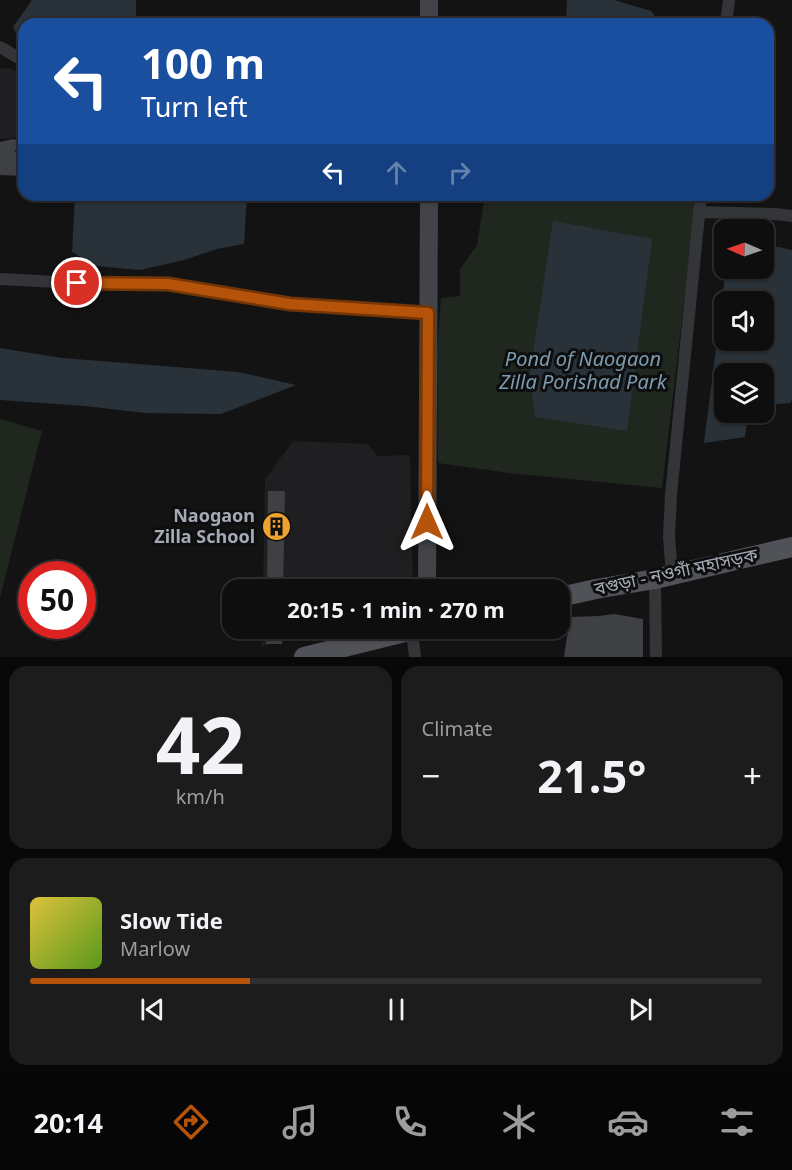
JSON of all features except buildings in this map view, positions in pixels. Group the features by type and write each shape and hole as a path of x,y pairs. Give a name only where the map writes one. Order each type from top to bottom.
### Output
{"main road":[{"path":"429,0 429,18"},
{"path":"427,579 429,201"},
{"name":"বগুড়া - নওগাঁ মহাসড়ক","path":"570,595 664,577 792,547"},
{"path":"304,657 379,639"}],"street":[{"path":"726,18 729,0"},
{"path":"0,47 18,58"},
{"path":"656,657 700,201"},
{"path":"699,212 792,216"},
{"path":"0,279 96,284 168,284 290,304 428,313"},
{"path":"414,657 416,639"}],"shaded area":[{"path":"0,68 18,72 18,138 0,139"},
{"path":"484,201 696,202 662,488 509,473 438,463 437,352 441,298 460,296 460,269 477,245"},
{"path":"0,419 42,431 0,598"},
{"path":"293,441 368,444 378,456 410,455 413,579 263,579 265,479"},
{"path":"262,639 296,639 262,646"}],"water":[{"path":"32,0 136,0 136,18 19,18"},
{"path":"567,0 614,0 651,11 656,18 566,18"},
{"path":"18,20 18,38 13,27"},
{"path":"75,201 247,201 244,244 140,270 96,266 72,252"},
{"name":"Pond of Naogaon Zilla Porishad Park","path":"553,221 652,239 627,431 535,417 530,373"},
{"path":"774,247 792,250 792,400 790,403 774,404 774,363 714,363 716,351 774,351 774,291 723,291 725,279 774,279"},
{"path":"0,348 62,358 238,372 296,385 221,414 145,413 0,400"},
{"path":"714,364 714,423 747,423 745,437 704,443"}],"place":[{"name":"Naogaon Zilla School","path":"276,526"}],"route":[{"path":"77,283 168,284 290,304 428,313 427,522"}]}
